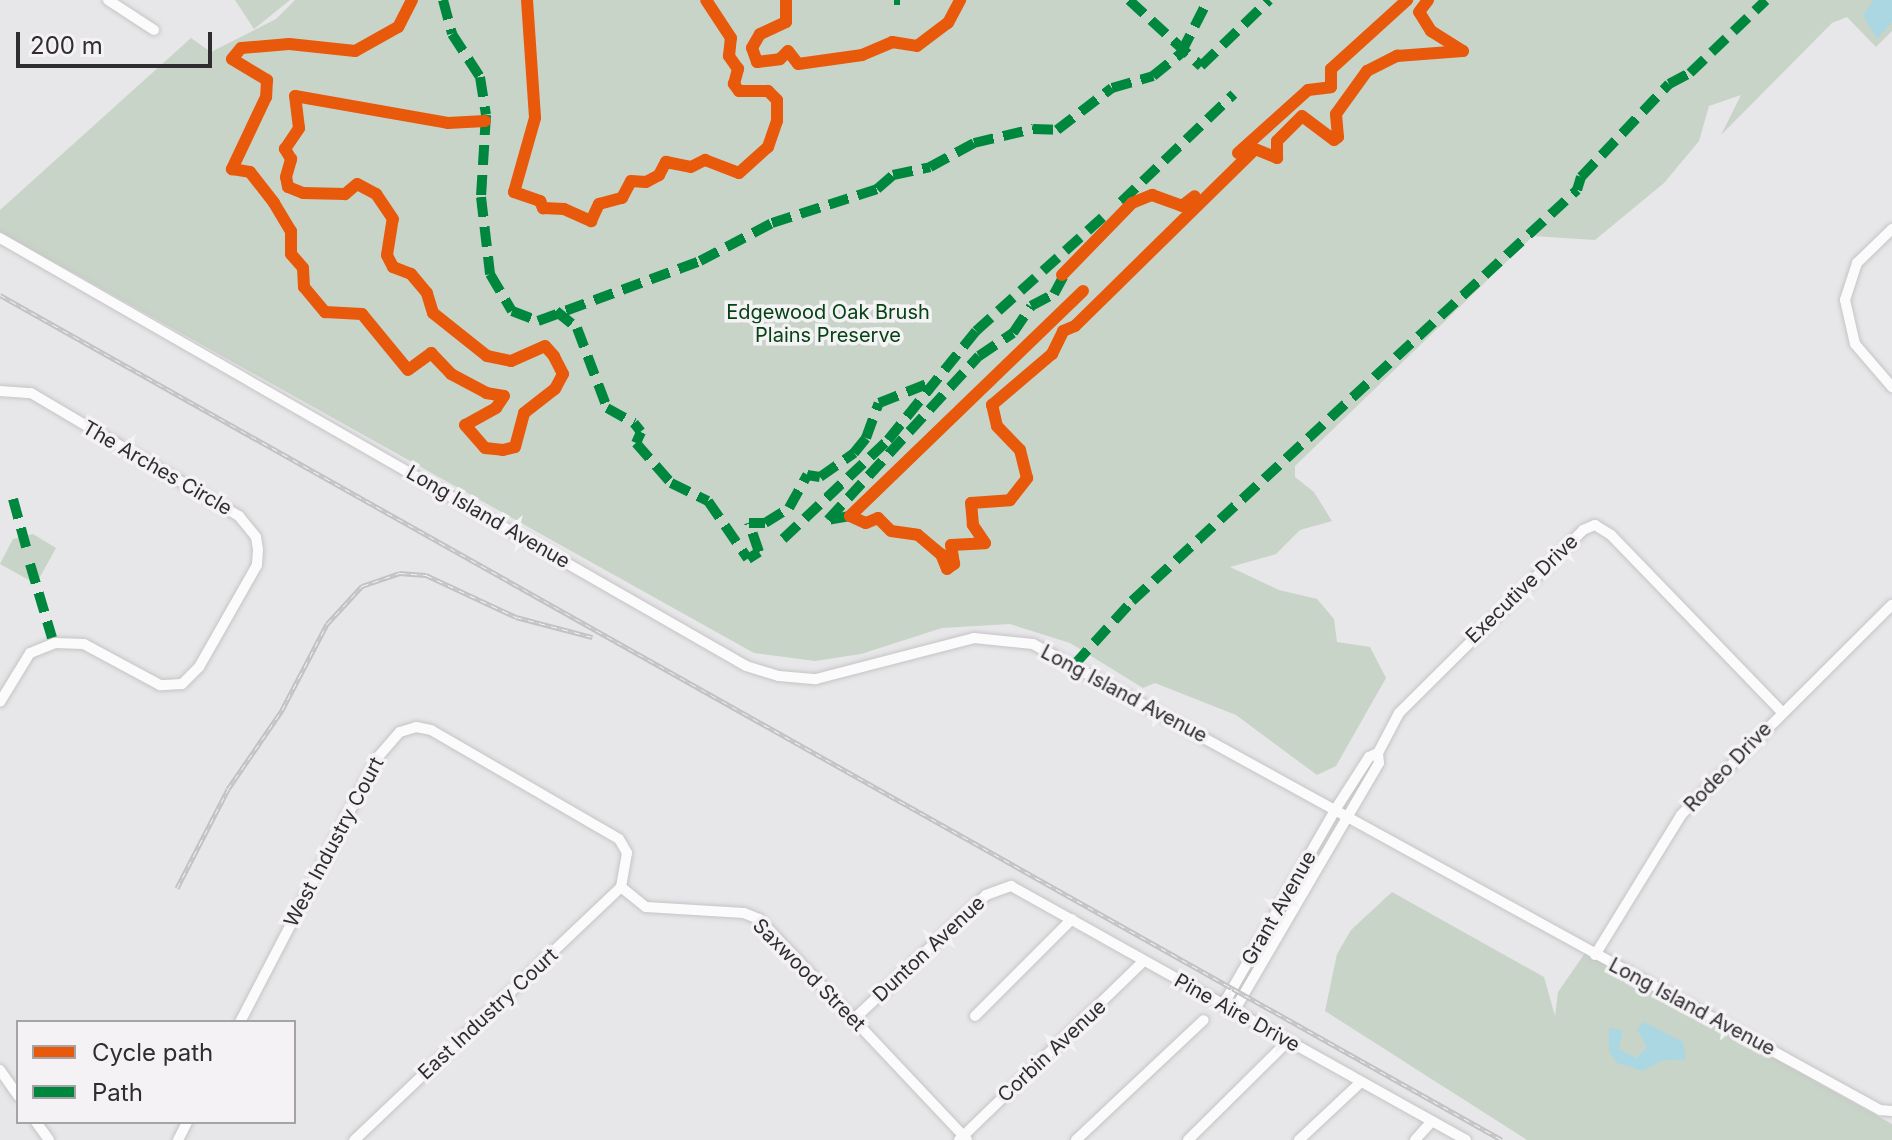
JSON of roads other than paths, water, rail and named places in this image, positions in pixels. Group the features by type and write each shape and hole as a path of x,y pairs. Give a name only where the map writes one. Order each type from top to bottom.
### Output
{"street":[{"path":"108,0 154,30"},
{"path":"1892,229 1857,263 1845,300 1855,344 1892,387"},
{"name":"Long Island Avenue","path":"0,238 746,666 779,676 816,679 974,638 1033,644 1880,1110 1892,1111"},
{"name":"The Arches Circle","path":"0,391 31,393 239,516 256,537 258,550 257,565 199,667 182,684 160,685 84,644 55,643 30,653 0,702"},
{"name":"Executive Drive","path":"1348,817 1379,763 1378,753 1399,713 1427,680 1583,530 1595,525 1782,712"},
{"name":"Rodeo Drive","path":"1595,955 1681,815 1892,605"},
{"name":"West Industry Court","path":"241,1020 378,757 388,740 400,732 416,727 431,730 606,830 627,853 621,887"},
{"name":"Executive Drive","path":"1335,810 1369,757 1378,753"},
{"name":"Grant Avenue","path":"1223,1005 1335,810"},
{"name":"Grant Avenue","path":"1234,1011 1348,817"},
{"name":"Pine Aire Drive","path":"1008,886 1466,1140"},
{"name":"Dunton Avenue","path":"854,1019 986,895 1008,886"},
{"name":"Saxwood Street","path":"621,887 646,907 744,913 759,919 963,1139"},
{"name":"East Industry Court","path":"354,1140 621,887"},
{"path":"975,1016 1072,919"},
{"name":"Corbin Avenue","path":"963,1139 1144,961"},
{"path":"1076,1140 1204,1020"},
{"path":"1188,1140 1288,1041"},
{"path":"0,1070 16,1093"},
{"path":"1299,1140 1361,1082"},
{"path":"1415,1140 1432,1121"}],"water":[{"path":"1874,0 1892,0 1892,22 1877,39 1863,15"},
{"path":"1644,1022 1683,1042 1686,1059 1660,1061 1643,1071 1617,1063 1609,1051 1609,1028 1623,1030 1619,1049 1636,1058 1647,1047 1637,1029"}],"railway":[{"path":"0,295 1502,1140"},
{"path":"177,888 228,789 282,710 327,624 362,586 399,573 426,575 516,617 592,637"}],"park label":[{"name":"Edgewood Oak Brush Plains Preserve","path":"828,324"}]}
